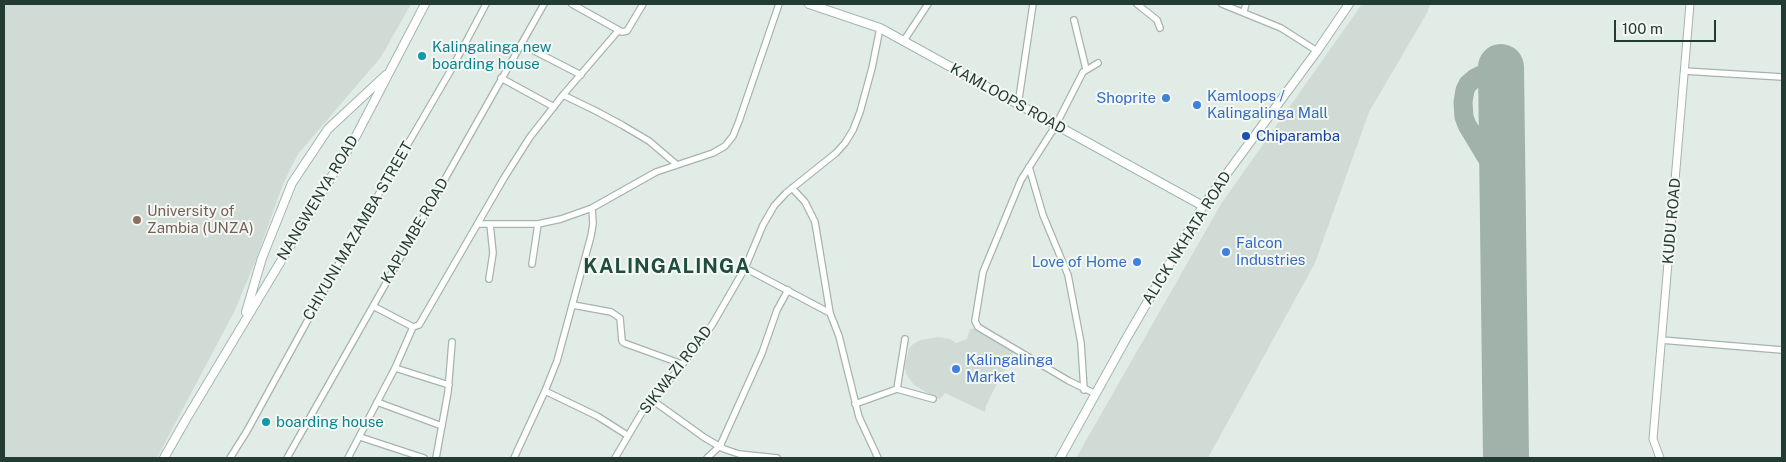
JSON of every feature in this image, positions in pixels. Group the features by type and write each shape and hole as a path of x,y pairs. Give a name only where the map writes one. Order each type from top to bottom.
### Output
{"main road":[{"name":"NANGWENYA ROAD","path":"164,458 356,136 425,4"},
{"name":"KAMLOOPS ROAD","path":"809,4 829,7 880,28 1203,206"},
{"name":"ALICK NKHATA ROAD","path":"1060,458 1203,206 1254,134 1317,51 1349,4"},
{"name":"NANGWENYA ROAD","path":"243,323 262,258 292,183 328,129 390,70"}],"street":[{"name":"CHIYUNI MAZAMBA STREET","path":"230,458 247,431 349,245 451,70 486,4"},
{"name":"KAPUMBE ROAD","path":"287,458 544,4"},
{"path":"572,4 622,32 626,30 643,4"},
{"path":"478,224 538,224 561,219 592,208 656,172 713,153 725,146 733,136 740,121 779,4"},
{"path":"903,42 928,4"},
{"path":"1018,105 1033,4"},
{"path":"1137,4 1157,20 1160,28"},
{"path":"1222,4 1244,11 1281,28 1317,51"},
{"path":"1244,11 1246,4"},
{"name":"KUDU ROAD","path":"1660,458 1653,439 1690,4"},
{"path":"1074,20 1086,69"},
{"name":"SIKWAZI ROAD","path":"615,458 627,436 652,400 712,325 744,268 768,214 792,188 836,153 852,130 860,112 880,28"},
{"path":"373,306 412,327 420,325 530,137 618,31"},
{"path":"521,44 581,75"},
{"path":"1096,394 1084,390 978,327 975,321 983,272 1021,180 1056,125 1086,69 1098,63"},
{"path":"1684,71 1782,77"},
{"path":"501,78 554,106"},
{"path":"563,96 596,111 649,141 676,164"},
{"path":"1029,167 1043,216 1068,275 1081,343 1084,390"},
{"path":"792,188 805,202 815,222 830,313 839,336 859,417 878,458"},
{"path":"514,458 557,361 591,236 593,224 592,208"},
{"path":"489,278 493,253 490,224"},
{"path":"532,264 538,224"},
{"path":"744,268 830,313"},
{"path":"707,458 720,446 762,353 777,310 788,290"},
{"path":"573,305 611,312 620,318 622,341 624,343 682,364"},
{"path":"348,458 395,368 412,327"},
{"path":"897,388 905,339"},
{"path":"1661,340 1782,350"},
{"path":"436,458 448,385 452,342"},
{"path":"395,368 448,385"},
{"path":"855,404 897,388 933,399"},
{"path":"545,391 597,416 627,436"},
{"path":"652,400 730,451 739,454 777,458"},
{"path":"377,402 442,426"},
{"path":"360,437 424,458"},
{"path":"728,458 730,451"}],"shaded area":[{"name":"University of Zambia (UNZA)","path":"4,4 411,4 381,57 298,154 283,184 257,257 235,310 157,458 4,458"},
{"path":"1362,4 1430,4 1427,13 1369,112 1315,263 1208,458 1076,458 1221,204"},
{"name":"Kalingalinga Market","path":"977,328 1015,349 986,406 985,412 945,393 940,399 936,398 914,385 906,374 905,365 909,349 912,345 920,340 938,337 950,339 956,343 967,339 970,329"}],"taxiway":[{"path":"1500,81 1488,75 1481,75 1475,78 1468,84 1463,102 1464,117 1467,125 1502,183"}],"runway":[{"path":"1501,67 1506,458"}],"place":[{"name":"Kalingalinga new boarding house","path":"422,56"},
{"name":"Shoprite","path":"1166,98"},
{"name":"Kamloops / Kalingalinga Mall","path":"1197,105"},
{"name":"Chiparamba","path":"1246,136"},
{"name":"University of Zambia (UNZA)","path":"137,220"},
{"name":"Falcon Industries","path":"1226,252"},
{"name":"Love of Home","path":"1137,262"},
{"name":"Kalingalinga Market","path":"956,369"},
{"name":"boarding house","path":"266,422"}],"district":[{"name":"KALINGALINGA","path":"667,267"}]}
